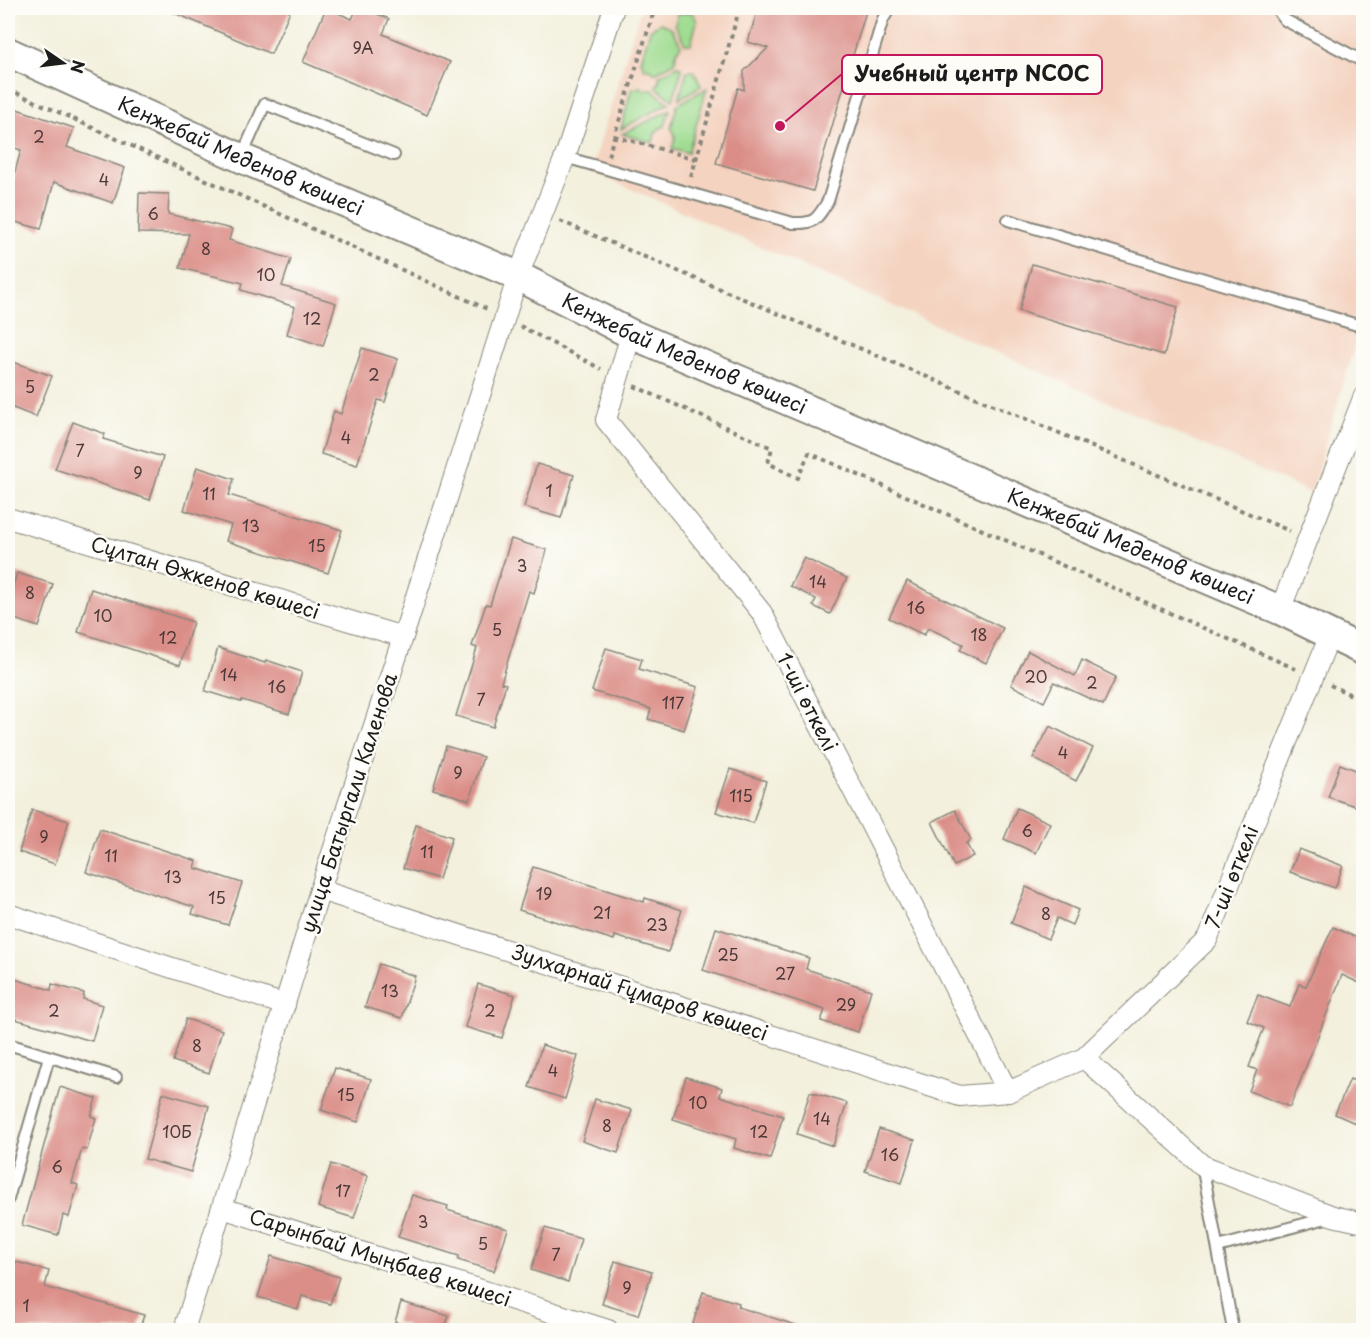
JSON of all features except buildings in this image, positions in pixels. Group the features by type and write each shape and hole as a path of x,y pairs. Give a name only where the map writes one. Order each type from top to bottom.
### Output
{"street":[{"name":"улица Батыргали Каленова","path":"184,1330 320,890 518,276 565,157 614,8"},
{"name":"Кенжебай Меденов көшесі","path":"8,52 241,158 518,276 631,334 1280,610 1364,651"},
{"name":"1-ші өткелі","path":"631,334 606,420 762,613 1008,1092"},
{"path":"1280,610 1364,396"},
{"name":"Сұлтан Өжкенов көшесі","path":"8,518 403,637"},
{"name":"7-ші өткелі","path":"960,1096 1008,1092 1084,1058 1207,940 1330,635"},
{"name":"Зулхарнай Ғұмаров көшесі","path":"320,890 960,1096"},
{"path":"8,914 285,1005"},
{"path":"1084,1058 1202,1165 1333,1216 1364,1223"},
{"name":"Сарынбай Мыңбаев көшесі","path":"222,1208 608,1330"}],"lane":[{"path":"565,157 793,223 816,220 828,201 883,19 890,8"},
{"path":"929,8 939,8"},
{"path":"1280,8 1279,12 1285,20 1364,62"},
{"path":"241,158 265,104 394,155"},
{"path":"1008,220 1364,327"},
{"path":"8,1044 116,1077"},
{"path":"8,1199 49,1057"},
{"path":"1202,1165 1233,1330"},
{"path":"1218,1247 1333,1216"}],"path":[{"path":"604,169 655,8"},
{"path":"686,193 737,17"},
{"path":"8,89 505,318 618,379 772,448 768,463 798,478 809,453 1313,676 1364,701"},
{"path":"614,136 696,159"},
{"path":"543,213 1308,538"}],"shaded area":[{"path":"641,8 1363,8 1363,317 1311,493 591,171"}],"green space":[{"path":"692,12 697,21 691,44 685,44 675,24 678,14"},
{"path":"660,23 671,27 681,45 676,53 675,62 655,73 651,69 645,69 641,61 650,30"},
{"path":"678,66 682,69 673,100 656,87 659,76"},
{"path":"687,71 694,71 701,86 679,99"},
{"path":"640,87 652,90 669,103 621,129 631,90"},
{"path":"707,88 688,153 672,148 675,138 671,128 677,105"},
{"path":"670,110 665,126 656,132 653,143 622,134"}],"place":[{"name":"Учебный центр NCOC","path":"780,126"}]}
